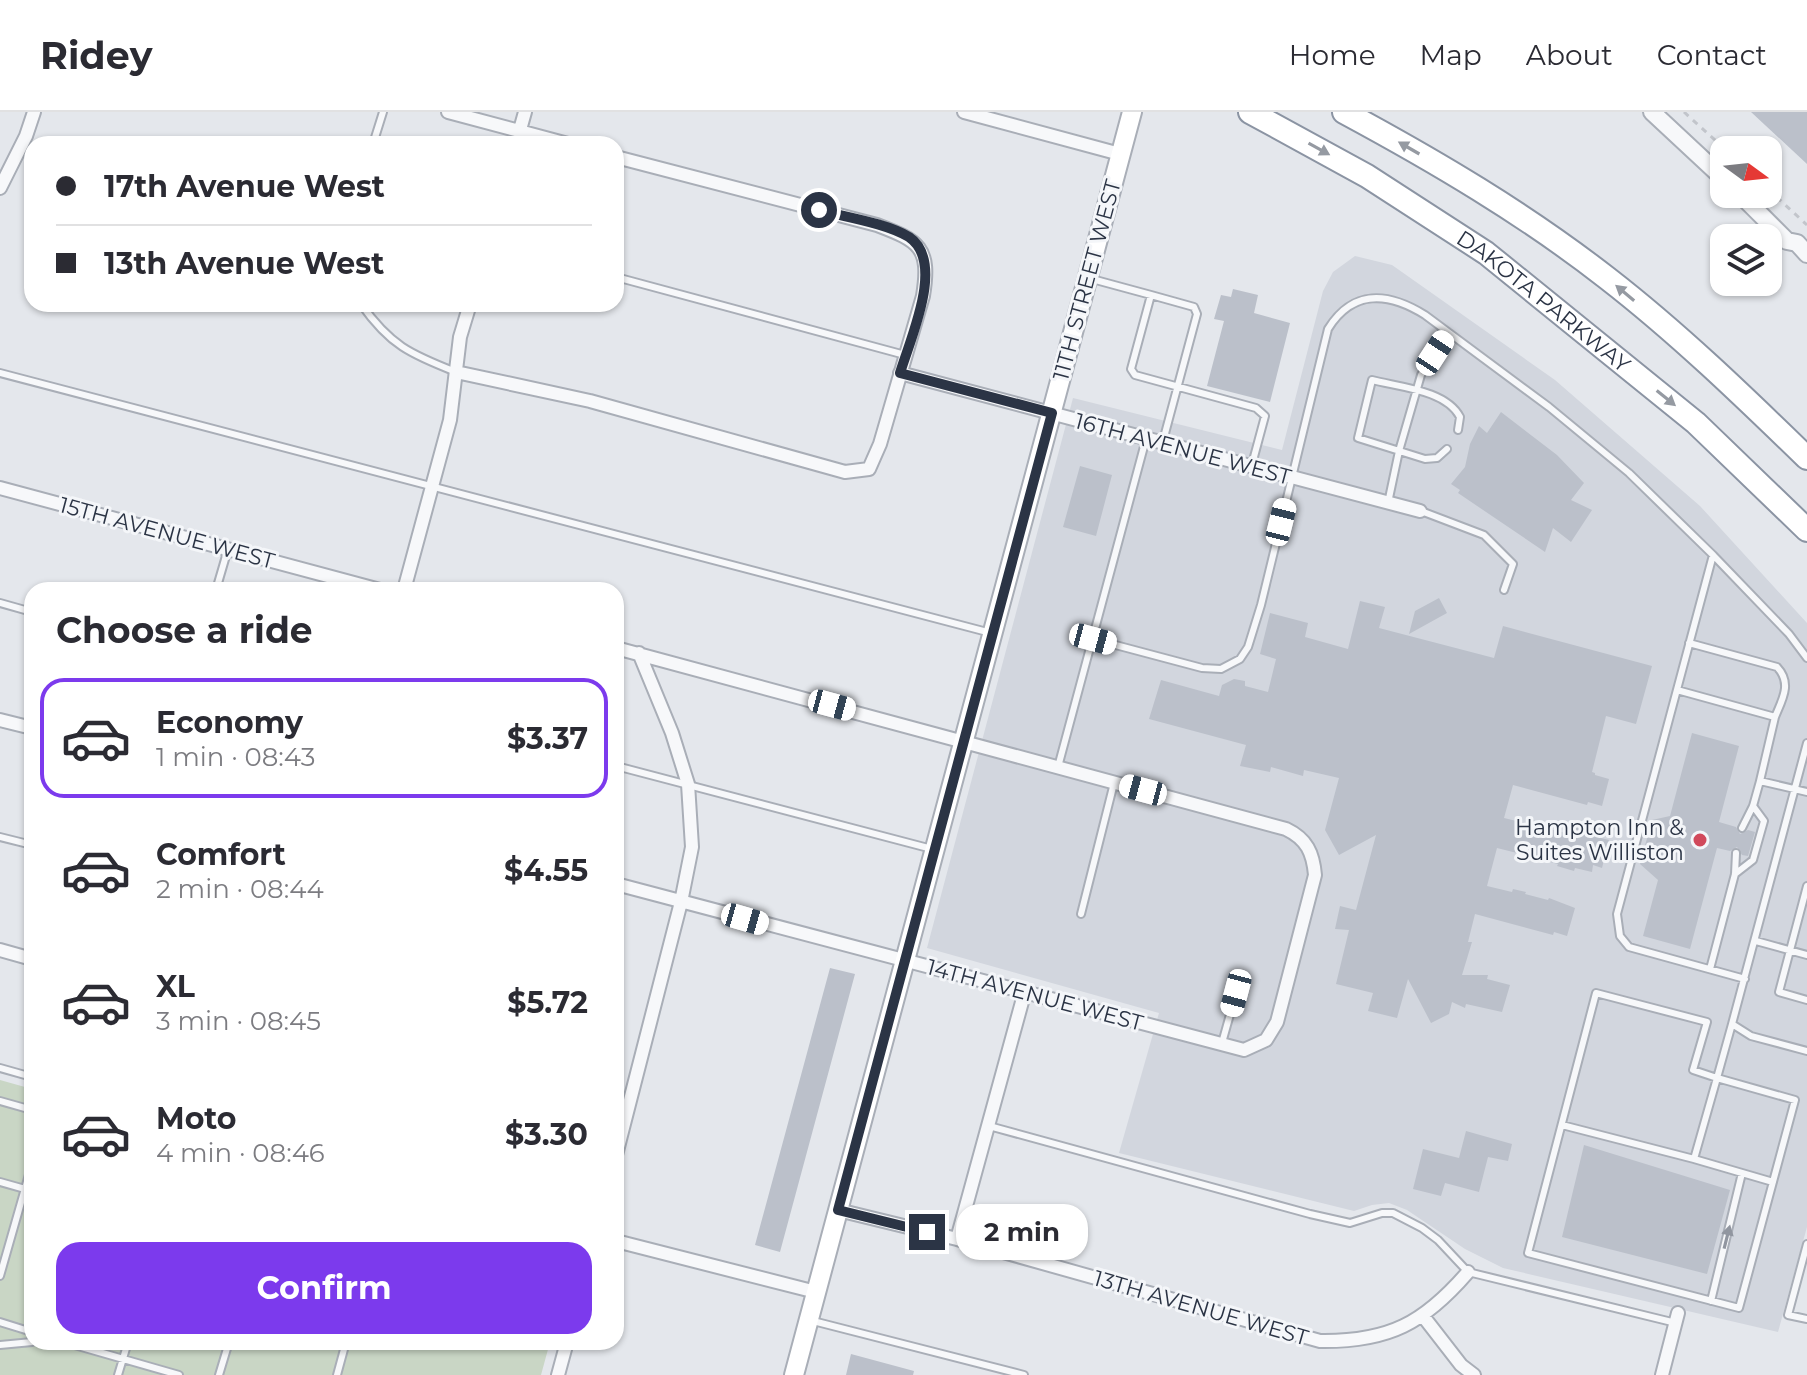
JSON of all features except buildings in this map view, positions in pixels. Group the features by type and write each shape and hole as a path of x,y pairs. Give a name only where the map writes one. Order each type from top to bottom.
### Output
{"highway":[{"name":"DAKOTA PARKWAY","path":"1250,112 1367,176 1486,253 1696,423 1807,530"},
{"path":"1344,112 1412,149 1512,211 1607,278 1714,369 1807,458"}],"main road":[{"name":"11TH STREET WEST","path":"794,1375 1132,112"}],"street":[{"path":"26,136 34,112"},
{"path":"448,112 512,136"},
{"path":"518,136 525,112"},
{"path":"964,112 1120,154"},
{"path":"1652,112 1710,166"},
{"path":"0,188 24,140"},
{"path":"456,372 590,401 845,472 869,469 880,444 923,296 927,272 922,253 910,238 877,225 624,159"},
{"path":"1754,208 1787,241 1804,246"},
{"path":"406,582 450,420 460,337 468,312"},
{"name":"16TH AVENUE WEST","path":"900,373 1420,511"},
{"name":"15TH AVENUE WEST","path":"0,488 350,582"},
{"path":"624,650 1114,783"},
{"path":"624,1124 681,902 692,847 688,784 672,733 639,653"},
{"path":"0,720 24,726"},
{"name":"14TH AVENUE WEST","path":"624,886 1222,1045 1244,1050 1266,1040 1277,1022 1315,875 1313,854 1299,836 1286,829 1114,783"},
{"path":"0,950 24,957"},
{"path":"957,1239 1025,991"},
{"name":"13TH AVENUE WEST","path":"838,1210 957,1239 1320,1341 1354,1342 1393,1332 1423,1316 1446,1298 1468,1272"},
{"path":"624,1243 816,1292"},
{"path":"1423,1316 1461,1365 1474,1375"},
{"path":"1662,1375 1677,1318"},
{"path":"558,1375 565,1350"}],"lane":[{"path":"376,136 383,112"},
{"path":"1087,278 1194,307 1197,314 1162,443"},
{"path":"624,279 905,355"},
{"path":"1151,295 1131,369 1135,375 1256,408 1265,416 1251,468"},
{"path":"1093,639 1202,668 1221,669 1240,659 1248,647 1261,605 1328,329 1337,313 1368,298 1386,298 1404,302 1448,332 1560,416 1629,473 1713,555 1789,634 1807,658"},
{"path":"367,312 383,333 403,348 456,372"},
{"path":"1388,503 1421,375 1448,332"},
{"path":"0,373 993,633"},
{"path":"1447,449 1437,458 1425,459 1358,438 1372,380 1446,401 1460,417 1458,430"},
{"path":"1058,767 1146,439"},
{"path":"1420,511 1484,535 1513,564 1504,590"},
{"path":"218,582 228,549"},
{"path":"1713,555 1617,914 1620,936 1629,947 1745,979"},
{"path":"0,603 24,610"},
{"path":"1689,643 1777,667 1785,675 1787,684 1775,717 1753,806 1742,828"},
{"path":"1677,690 1775,717"},
{"path":"1694,1159 1756,941 1807,743"},
{"path":"624,768 936,850"},
{"path":"1760,781 1807,792"},
{"path":"1081,914 1114,783"},
{"path":"1735,874 1753,860 1764,821 1753,806"},
{"path":"0,837 24,843"},
{"path":"1710,969 1735,874 1736,853"},
{"path":"1807,886 1779,992 1807,1000"},
{"path":"1756,941 1807,955"},
{"path":"1222,1045 1236,993"},
{"path":"1596,993 1707,1022 1693,1070 1717,1078 1795,1100 1739,1308 1528,1253 1596,993"},
{"path":"1732,1024 1751,1036 1807,1051"},
{"path":"0,1068 24,1075"},
{"path":"0,1101 24,1108"},
{"path":"1562,1125 1773,1182"},
{"path":"989,1126 1350,1223 1382,1213 1393,1213 1438,1240 1468,1272 1677,1318 1683,1294"},
{"path":"1711,1301 1742,1173"},
{"path":"0,1182 24,1189"},
{"path":"0,1276 24,1202"},
{"path":"1807,1244 1788,1315 1807,1319"},
{"path":"809,1320 1024,1375"},
{"path":"0,1322 24,1330"},
{"path":"0,1345 24,1343"},
{"path":"91,1350 179,1375"},
{"path":"118,1375 126,1350"},
{"path":"219,1375 227,1350"},
{"path":"337,1375 344,1350"}],"path":[{"path":"1684,112 1711,136"},
{"path":"1782,202 1807,225"}],"shaded area":[{"path":"1355,256 1392,265 1555,380 1700,506 1807,623 1807,1227 1778,1332 1503,1268 1465,1249 1407,1210 1389,1203 1354,1211 1119,1153 1159,1013 927,948 1073,398 1282,450 1323,291 1333,272"}],"green space":[{"path":"0,1080 24,1087 24,1350 548,1350 541,1375 0,1375"}],"place":[{"name":"Hampton Inn & Suites Williston","path":"1700,840"}],"route":[{"path":"819,210 877,225 910,238 922,253 927,272 923,296 900,373 1052,413 838,1210 927,1232"}]}
